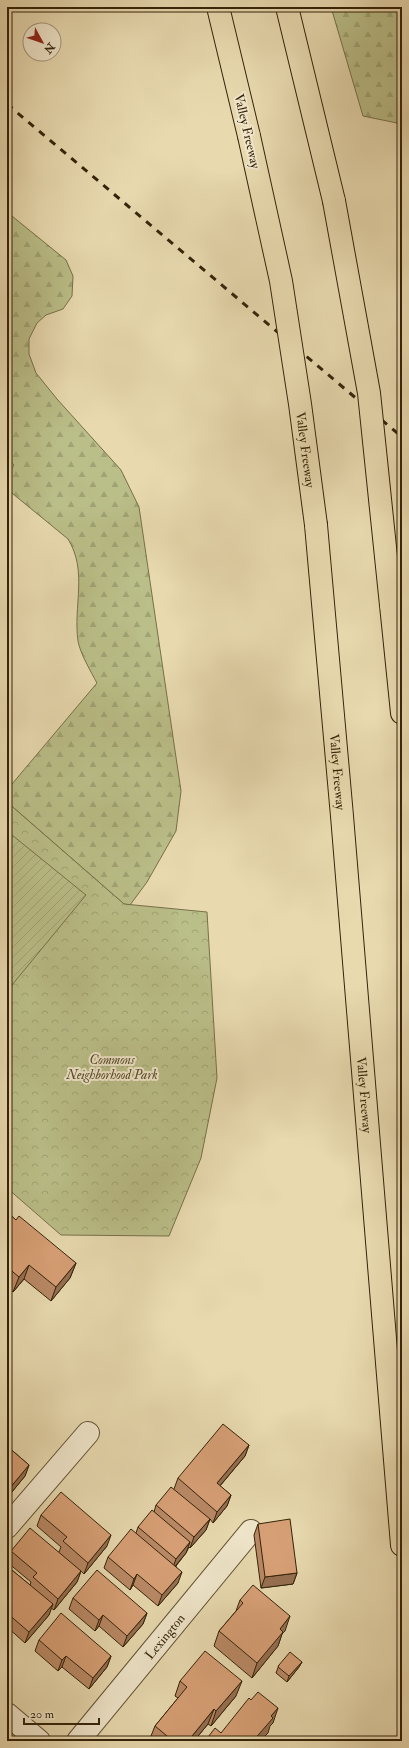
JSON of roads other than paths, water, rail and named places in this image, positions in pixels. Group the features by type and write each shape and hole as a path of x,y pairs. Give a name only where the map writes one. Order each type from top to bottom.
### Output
{"highway":[{"name":"Valley Freeway","path":"218,7 249,136 281,281 300,404 316,525 344,832 402,1545"},
{"path":"287,7 334,201 369,393 402,713"}],"street":[{"path":"7,1527 88,1433"},
{"name":"Lexington","path":"78,1741 251,1531"},
{"path":"7,1714 40,1741"}],"railway":[{"path":"7,104 402,437"}],"park label":[{"name":"Commons Neighborhood Park","path":"112,1066"}]}
